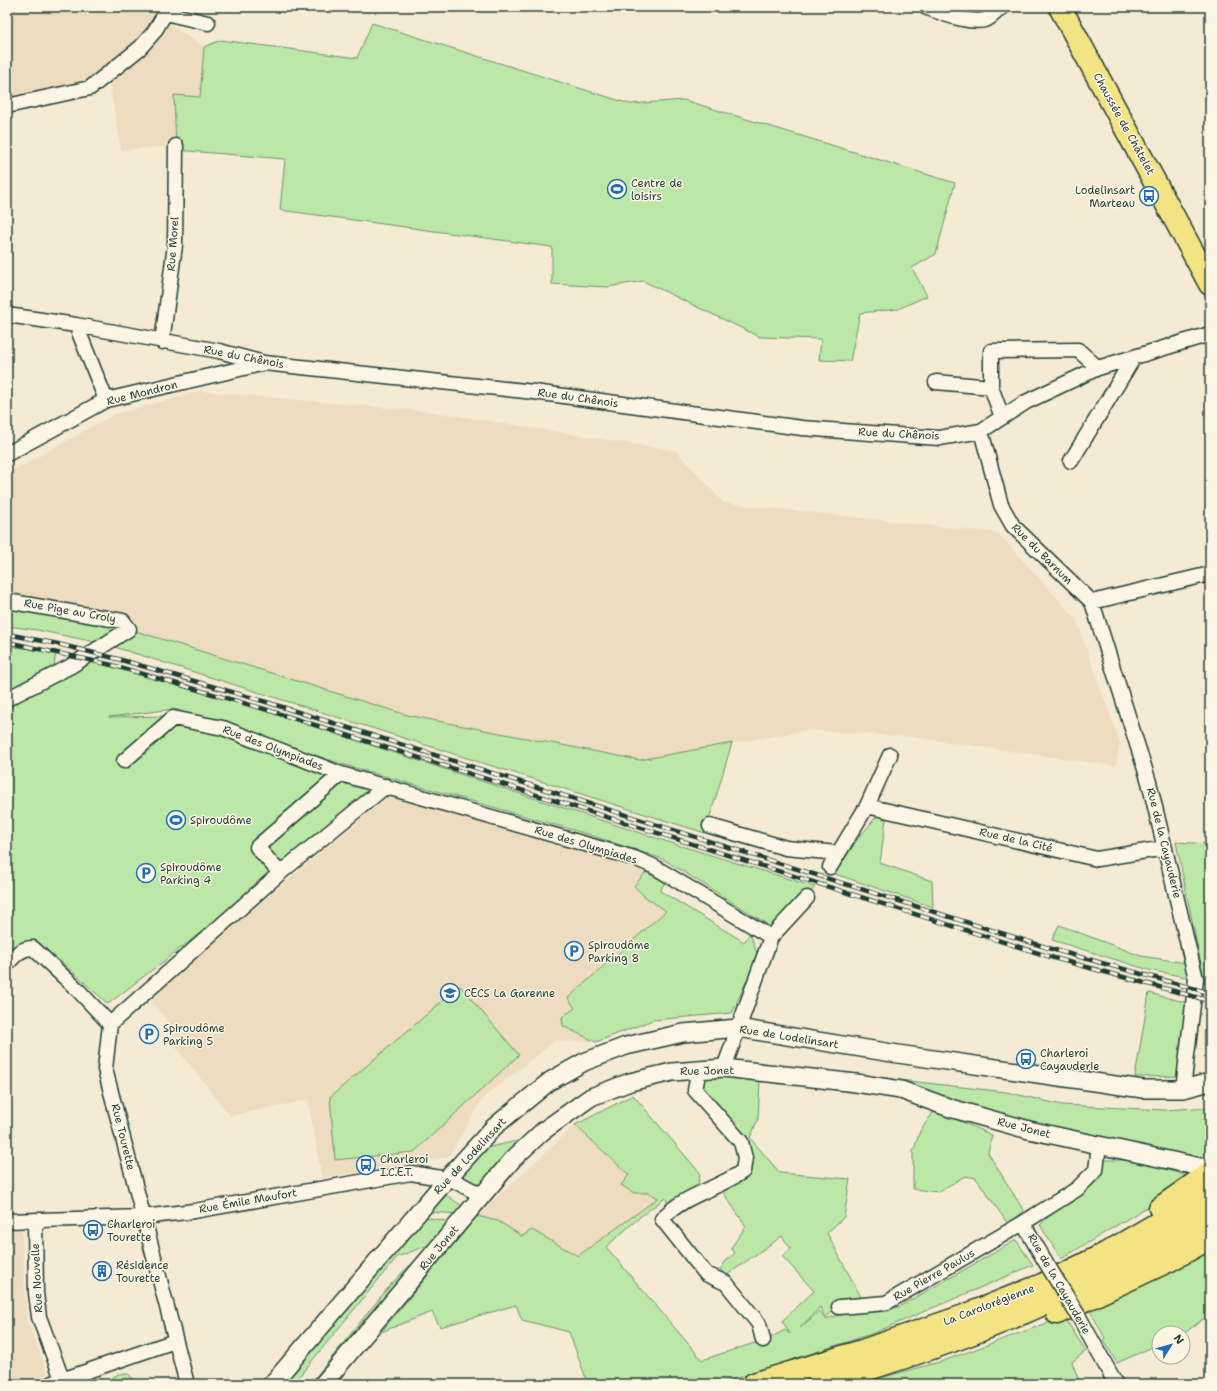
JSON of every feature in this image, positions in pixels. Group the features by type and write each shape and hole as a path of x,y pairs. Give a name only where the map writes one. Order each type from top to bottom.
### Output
{"main road":[{"name":"Chaussée de Châtelet","path":"1060,7 1205,264 1210,284"},
{"path":"1105,1254 1149,1216 1210,1174"},
{"name":"La Carolorégienne","path":"754,1384 862,1352 964,1316 1042,1285 1105,1254 1210,1194"},
{"name":"La Carolorégienne","path":"820,1384 970,1334 1057,1298 1131,1260 1210,1216"},
{"path":"970,1334 1009,1333 1098,1295 1168,1261 1210,1238"}],"street":[{"path":"925,7 958,18 979,21 988,19 996,11 1004,7"},
{"path":"7,106 90,88 140,48 154,32 167,10 208,23"},
{"name":"Rue Morel","path":"162,342 174,245 176,146"},
{"name":"Rue du Chênois","path":"7,315 76,325 162,342 219,351 264,363 534,392 802,428 939,438 981,431 1026,402 1098,368 1210,334"},
{"path":"76,325 106,400"},
{"path":"1002,417 991,387 991,351 1078,350 1098,368"},
{"path":"1071,461 1134,357"},
{"name":"Rue Mondron","path":"7,454 106,400 264,363"},
{"path":"936,382 991,387"},
{"name":"Rue du Barnum","path":"981,431 1001,505 1013,526 1092,602"},
{"path":"1092,602 1210,574"},
{"name":"Rue Pige au Croly","path":"7,601 123,621 128,629 71,666 7,699"},
{"name":"Rue de la Cayauderie","path":"1092,602 1149,782 1166,848 1196,979 1183,1089"},
{"name":"Rue des Olympiades","path":"124,761 173,718 223,728 341,774 634,858 653,866 771,937"},
{"path":"830,867 837,853 867,806 890,755"},
{"name":"Rue des Olympiades","path":"280,873 257,846 341,774"},
{"path":"7,964 18,952 26,948 33,948 78,990 110,1024 280,873 386,786"},
{"name":"Rue de la Cité","path":"867,806 1097,859 1166,848"},
{"path":"710,826 786,848 837,853"},
{"path":"724,1068 771,937 808,898"},
{"name":"Rue Tourette","path":"110,1024 106,1069 187,1384"},
{"name":"Rue de Lodelinsart","path":"272,1384 447,1179 494,1127 550,1081 584,1062 626,1046 676,1035 738,1028 898,1054 1143,1089 1183,1089 1210,1082"},
{"path":"699,1068 695,1090 741,1142 746,1158 743,1171 733,1178 672,1208 662,1219 706,1274 726,1283 759,1324 763,1340"},
{"name":"Rue Jonet","path":"324,1384 513,1159 543,1131 591,1098 630,1082 672,1072 699,1068 724,1068 856,1083 901,1090 950,1108 1030,1130 1210,1169"},
{"name":"Rue de la Cayauderie","path":"1099,1145 1096,1170 1077,1189 1023,1223 1079,1317 1116,1384"},
{"name":"Rue Émile Maufort","path":"7,1221 143,1217 194,1211 411,1173 453,1180 483,1196"},
{"name":"Rue Nouvelle","path":"36,1220 36,1293 39,1317 56,1382"},
{"name":"Rue Pierre Paulus","path":"839,1307 886,1303 1023,1223"},
{"path":"56,1382 175,1341"}],"shaded area":[{"path":"7,7 169,7 162,19 204,47 200,98 174,96 176,146 121,150 110,85 135,52 90,88 7,106"},
{"path":"200,391 433,412 676,451 724,503 998,533 1076,619 1120,743 1116,766 912,737 808,730 639,760 407,715 134,632 127,612 7,594 7,474 113,415"},
{"name":"CECS La Garenne","path":"387,797 448,810 589,849 665,882 660,891 744,942 750,933 732,1013 653,1020 596,1042 555,1041 484,1097 448,1157 322,1178 308,1100 230,1116 168,1037 175,1031 152,1002 165,983"},
{"path":"575,1125 629,1175 622,1185 634,1193 649,1193 658,1197 578,1256 532,1230 522,1236 498,1221 477,1216"},
{"path":"22,1230 26,1318 48,1374 22,1384 7,1384 7,1231"}],"green space":[{"name":"Centre de loisirs","path":"372,23 630,104 684,100 955,183 936,254 912,268 927,296 898,309 860,313 850,361 819,360 821,339 760,337 643,281 608,287 552,284 552,247 280,210 285,159 176,150 174,95 200,97 204,47 221,40 357,58"},
{"path":"7,609 123,621 129,629 407,715 639,760 732,743 705,833 105,644 37,630 7,626"},
{"name":"Spiroudôme","path":"7,646 56,652 52,682 73,656 242,703 665,841 815,887 775,932 764,922 663,859 584,833 345,765 174,709 109,717 173,716 386,786 304,853 108,1004 63,963 28,942 7,963"},
{"path":"877,816 886,819 880,863 932,881 933,907 835,874 857,840"},
{"path":"1176,842 1210,844 1210,986 1205,984"},
{"path":"646,872 665,882 660,891 744,942 750,933 758,956 732,1013 653,1020 596,1042 563,1026 562,1017 575,1008 568,998 666,911 644,896 634,886"},
{"path":"1059,925 1141,956 1187,963 1196,979 1149,970 1052,940"},
{"path":"460,986 519,1055 414,1152 335,1160 330,1097"},
{"path":"1149,993 1188,1003 1185,1076 1135,1077"},
{"path":"1205,1007 1210,1009 1210,1067 1205,1066"},
{"path":"704,1074 760,1081 758,1119 750,1138 780,1173 850,1179 844,1217 827,1233 862,1299 839,1306 825,1318 820,1307 800,1328 819,1311 825,1319 840,1315 899,1307 1016,1240 1033,1265 874,1333 719,1384 588,1384 569,1332 522,1320 516,1305 440,1327 432,1312 381,1332 477,1216 498,1221 522,1236 532,1230 578,1256 658,1198 649,1193 634,1193 621,1185 629,1175 575,1125 633,1095 700,1173 697,1190 668,1203 665,1198 641,1216 606,1247 702,1360 770,1338 785,1330 790,1334 782,1321 814,1291 782,1256 791,1249 782,1236 727,1275 720,1270 725,1262 735,1253 731,1248 746,1226 718,1185 743,1171 742,1148 700,1096"},
{"path":"891,1079 1006,1092 1062,1105 1164,1110 1210,1107 1210,1160 1199,1167 1067,1138"},
{"path":"935,1110 992,1135 988,1153 1024,1211 1008,1224 976,1178 965,1176 938,1192 913,1189 913,1152 920,1131"},
{"path":"522,1140 481,1188 458,1174 481,1149"},
{"path":"1098,1160 1134,1160 1195,1178 1061,1259 1040,1225 1088,1178"},
{"path":"446,1195 465,1208 459,1214 431,1212"},
{"path":"424,1217 451,1222 434,1243 397,1257 293,1384 284,1384"},
{"path":"1210,1244 1210,1314 1191,1328 1191,1325 1151,1325 1151,1348 1117,1363 1103,1340 1105,1338 1088,1307"},
{"path":"417,1263 317,1384 310,1384 392,1283 409,1266"},
{"path":"1064,1317 1086,1351 1072,1362 1080,1384 858,1384 943,1361"},
{"path":"118,1374 128,1374 139,1384 102,1384"}],"railway":[{"path":"7,634 58,644 118,659 263,701 1055,950 1210,993"},
{"path":"7,642 112,665 261,708 1054,958 1210,1001"}],"place":[{"name":"Centre de loisirs","path":"617,189"},
{"name":"Lodelinsart Marteau","path":"1149,196"},
{"name":"Spiroudôme","path":"176,820"},
{"name":"Spiroudôme Parking 4","path":"146,873"},
{"name":"Spiroudôme Parking 8","path":"574,951"},
{"name":"CECS La Garenne","path":"450,993"},
{"name":"Spiroudôme Parking 5","path":"149,1034"},
{"name":"Charleroi Cayauderie","path":"1026,1059"},
{"name":"Charleroi I.C.E.T.","path":"366,1165"},
{"name":"Charleroi Tourette","path":"93,1230"},
{"name":"Résidence Tourette","path":"102,1271"}]}
